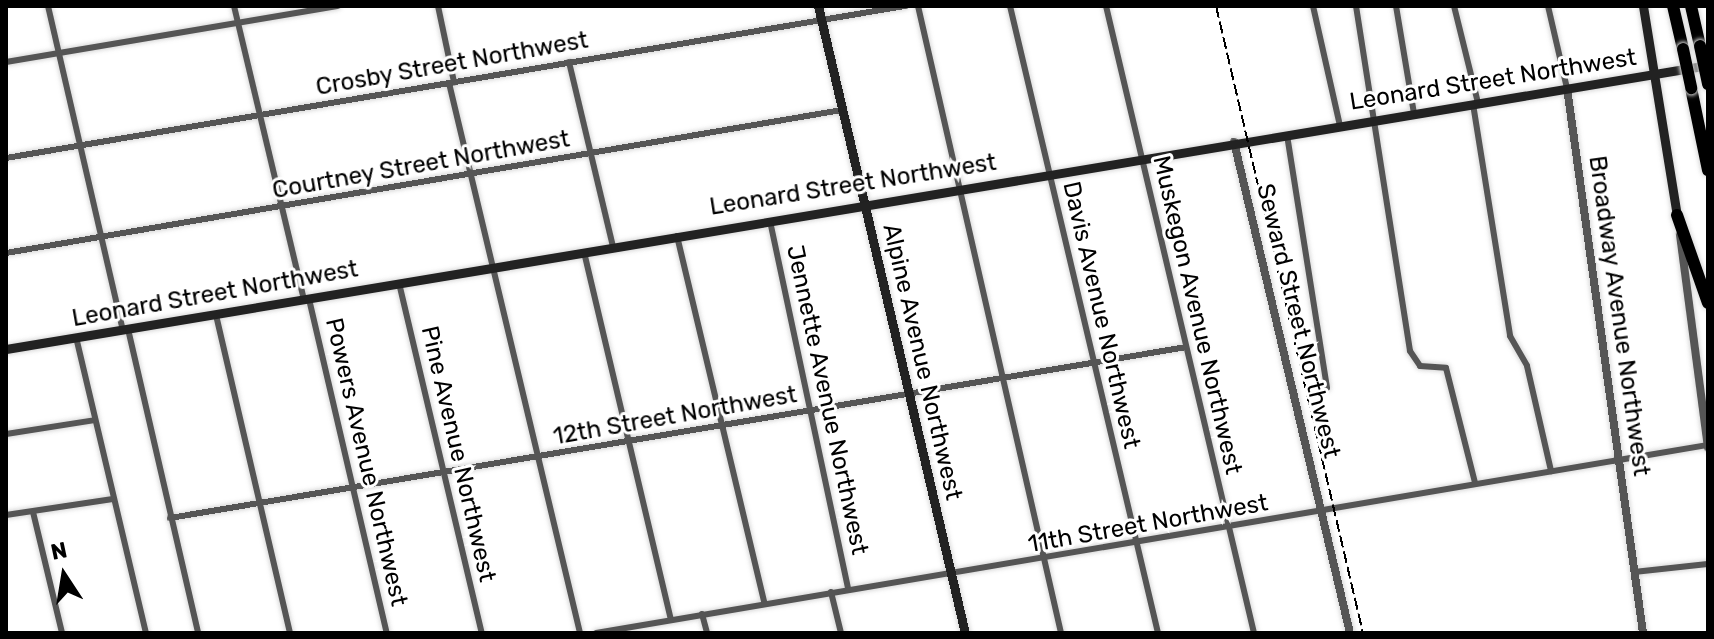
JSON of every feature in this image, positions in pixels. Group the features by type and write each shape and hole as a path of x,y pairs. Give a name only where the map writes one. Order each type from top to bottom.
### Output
{"highway":[{"path":"1673,6 1708,170"},
{"path":"1691,6 1708,84"},
{"path":"1677,215 1708,303"}],"main road":[{"name":"Alpine Avenue Northwest","path":"818,6 965,633"},
{"path":"1643,6 1657,73 1677,215"},
{"name":"Leonard Street Northwest","path":"6,349 864,203 1708,65"}],"street":[{"path":"48,6 198,633"},
{"name":"Powers Avenue Northwest","path":"234,6 387,633"},
{"path":"6,62 337,6"},
{"path":"438,6 470,176 580,633"},
{"name":"Crosby Street Northwest","path":"6,158 905,6"},
{"path":"918,6 957,188 1061,633"},
{"name":"Davis Avenue Northwest","path":"1010,6 1158,633"},
{"name":"Muskegon Avenue Northwest","path":"1106,6 1254,633"},
{"path":"1313,6 1340,126"},
{"path":"1356,6 1410,351 1420,366 1446,368 1475,483"},
{"path":"1396,6 1414,114"},
{"path":"1454,6 1476,103 1510,336 1527,366 1551,471"},
{"name":"Broadway Avenue Northwest","path":"1548,6 1567,88 1643,633"},
{"path":"569,62 613,247"},
{"name":"Courtney Street Northwest","path":"6,253 842,110"},
{"path":"1287,135 1327,388"},
{"name":"Seward Street Northwest","path":"1234,142 1350,633"},
{"path":"1677,215 1708,446"},
{"name":"Jennette Avenue Northwest","path":"770,219 848,589"},
{"path":"677,235 764,602"},
{"path":"584,252 671,620"},
{"name":"Pine Avenue Northwest","path":"399,283 482,633"},
{"path":"216,315 290,633"},
{"path":"76,337 146,633"},
{"name":"12th Street Northwest","path":"170,518 1186,347"},
{"path":"6,434 95,420"},
{"name":"11th Street Northwest","path":"596,633 764,602 1043,562 1323,509 1708,446"},
{"path":"6,515 113,499"},
{"path":"33,512 62,633"},
{"path":"1634,572 1708,564"},
{"path":"831,592 841,633"},
{"path":"702,614 707,633"}],"railway":[{"path":"1216,6 1363,633"}]}
